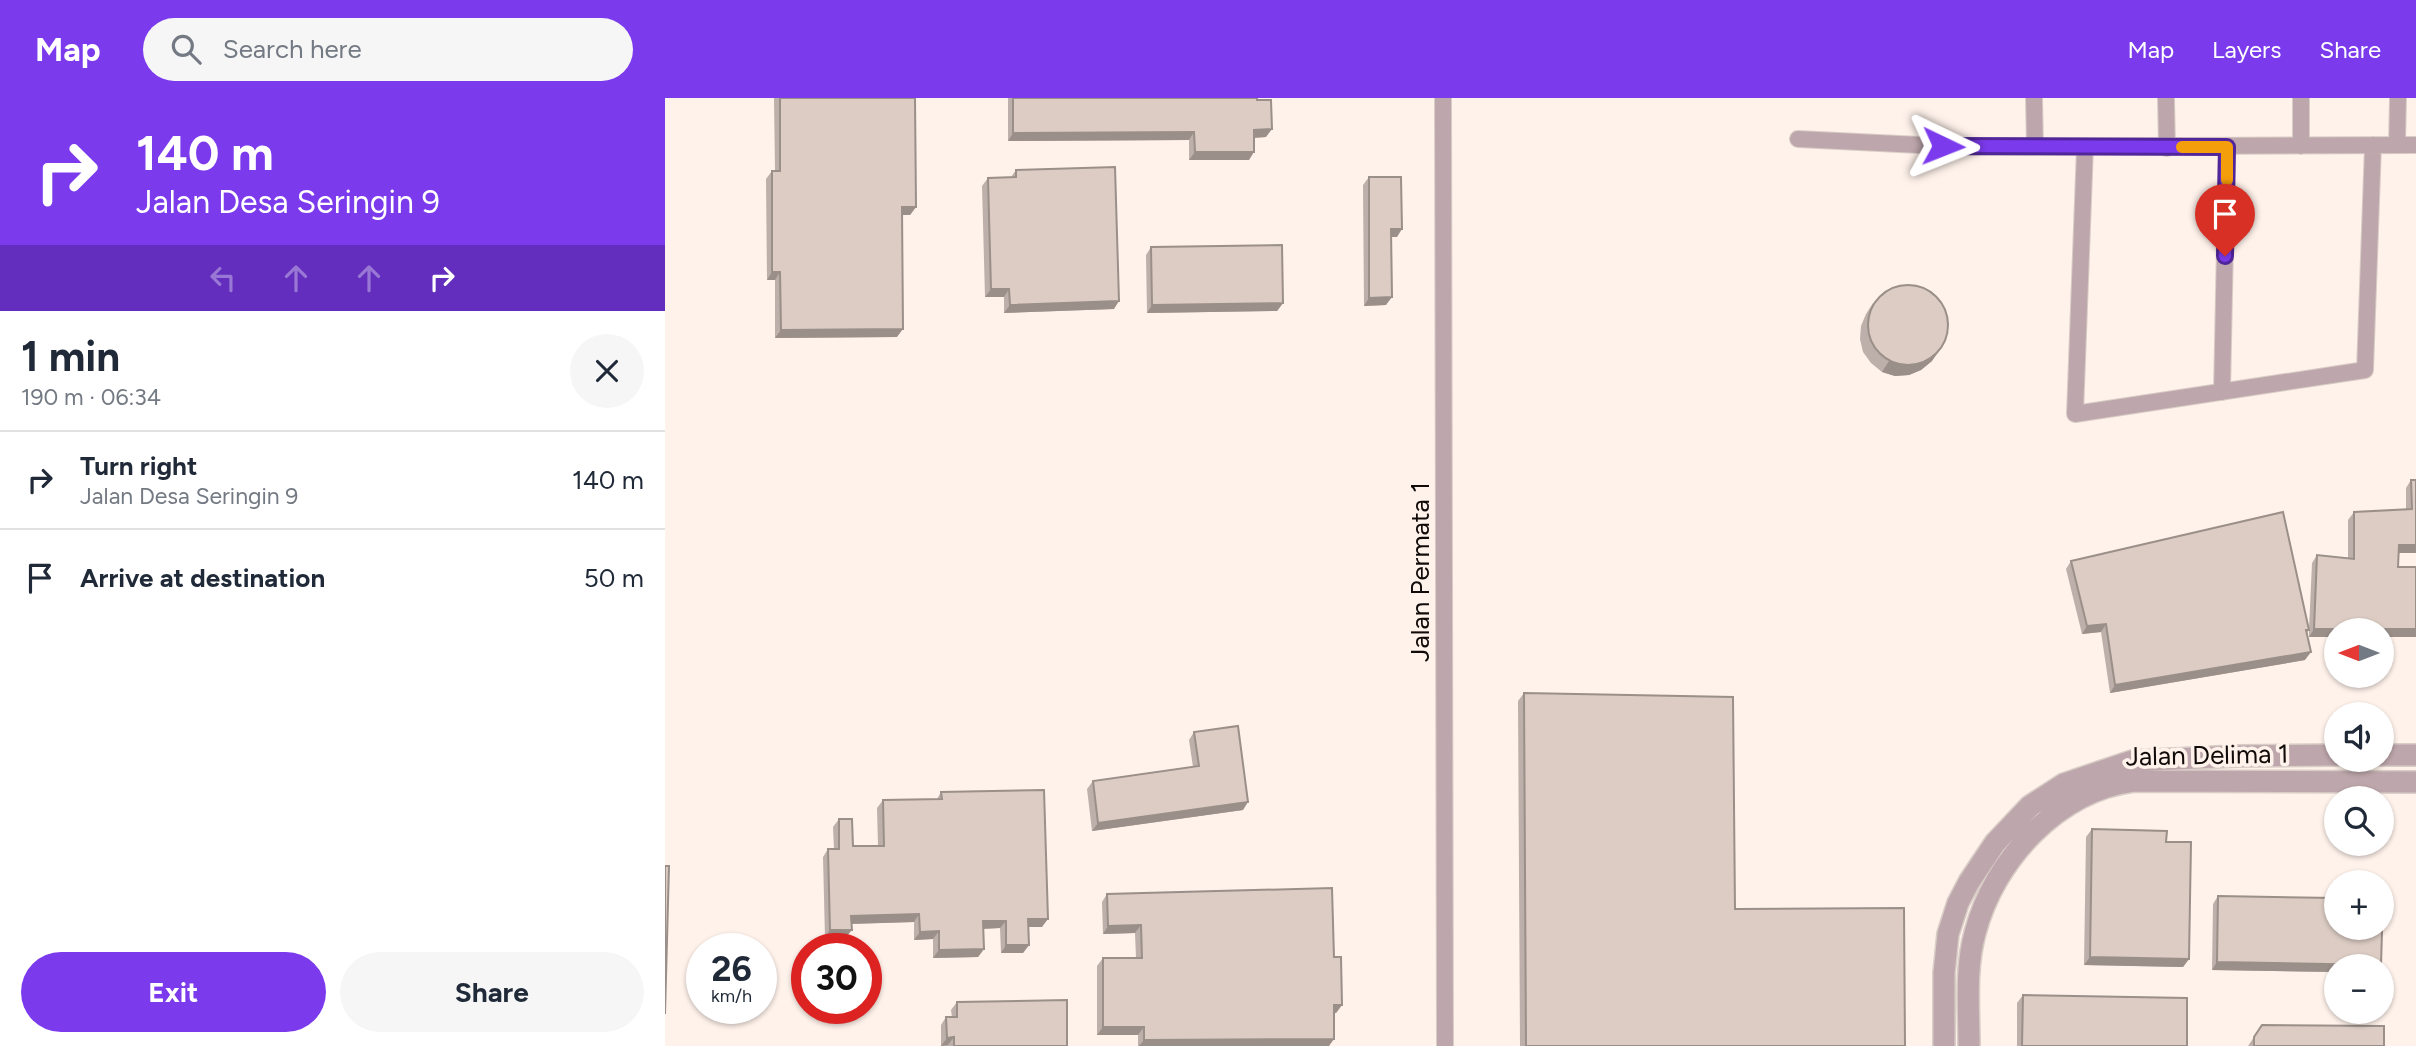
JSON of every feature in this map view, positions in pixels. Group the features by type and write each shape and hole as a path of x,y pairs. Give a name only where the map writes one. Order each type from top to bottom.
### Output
{"street":[{"name":"Jalan Permata 1","path":"1443,98 1445,1046"},
{"path":"2035,98 2035,147"},
{"path":"2166,98 2167,148"},
{"path":"2301,98 2301,146"},
{"path":"2397,145 2398,98"},
{"path":"1798,139 1961,147 2416,145"},
{"path":"2085,147 2075,414 2365,370 2373,145"},
{"path":"2222,392 2227,147"},
{"name":"Jalan Delima 1","path":"1944,1046 1944,973 1948,934 1958,903 1995,843 2030,806 2064,784 2132,761 2324,755"},
{"path":"2394,755 2416,755"},
{"path":"2237,756 2237,783"},
{"name":"Jalan Delima 1","path":"1969,1046 1969,972 1975,933 1992,888 2009,860 2033,835 2057,813 2083,796 2110,784 2134,781 2416,782"}],"building":[{"path":"780,98 915,98 916,207 902,207 903,329 781,330 780,272 772,272 772,171 780,171"},
{"path":"1013,98 1257,98 1271,100 1272,129 1254,130 1254,152 1195,152 1194,132 1013,133"},
{"path":"1115,167 1119,301 1010,305 1009,289 991,289 988,178 1016,177 1016,170"},
{"path":"1369,177 1401,177 1402,229 1391,229 1392,297 1369,298"},
{"path":"1282,245 1283,303 1152,305 1151,247"},
{"path":"1900,285 1916,285 1937,296 1948,317 1948,333 1937,354 1916,365 1900,365 1886,359 1874,347 1868,333 1868,317 1874,303 1886,291"},
{"path":"2411,480 2416,480 2416,545 2399,545 2398,567 2416,567 2416,629 2394,629 2394,618 2324,618 2324,629 2314,629 2317,555 2354,559 2354,512 2412,509"},
{"path":"2283,512 2309,630 2306,630 2311,652 2115,685 2106,624 2087,626 2071,561"},
{"path":"1524,693 1733,697 1735,909 1904,908 1905,1046 1526,1046"},
{"path":"1238,726 1248,802 1098,823 1093,781 1199,766 1194,732"},
{"path":"1044,790 1048,919 1028,919 1029,945 1006,945 1006,921 983,921 984,949 939,950 939,931 920,932 919,914 851,916 852,930 830,930 828,849 839,849 839,819 852,819 853,846 884,846 883,800 942,799 941,792"},
{"path":"2092,829 2167,831 2166,842 2191,842 2189,959 2090,957"},
{"path":"665,866 669,866 665,1014"},
{"path":"1332,888 1334,957 1341,957 1342,1005 1334,1005 1334,1039 1144,1040 1144,1027 1103,1027 1103,958 1142,958 1141,925 1108,926 1107,894"},
{"path":"2218,896 2324,898 2324,940 2382,940 2381,954 2324,954 2324,964 2217,962"},
{"path":"2023,995 2187,998 2187,1046 2022,1046"},
{"path":"1067,1000 1067,1046 954,1046 954,1037 947,1038 946,1017 957,1017 957,1002"},
{"path":"2262,1025 2384,1026 2384,1046 2254,1046 2254,1037"}],"slow traffic":[{"path":"2182,147 2227,147 2227,180"}],"route":[{"path":"1943,146 2227,147 2225,256"}]}
